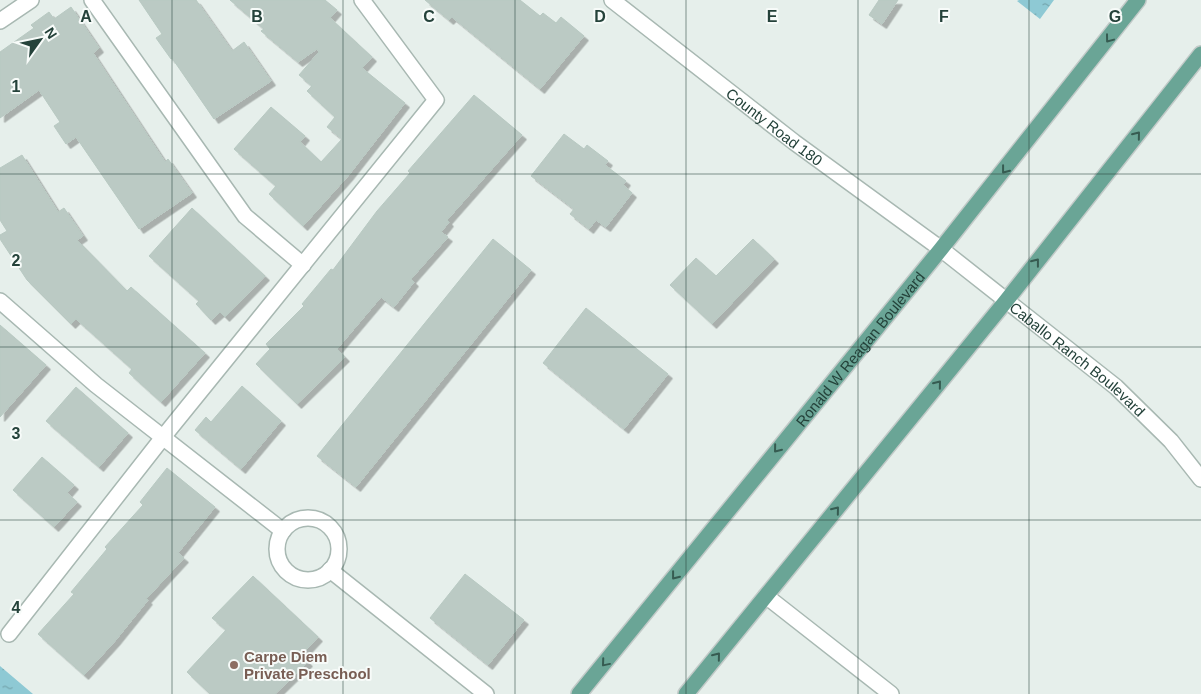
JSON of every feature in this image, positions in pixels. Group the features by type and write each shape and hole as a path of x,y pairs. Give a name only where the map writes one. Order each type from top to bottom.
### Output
{"main road":[{"name":"Ronald W Reagan Boulevard","path":"579,694 941,249 1138,0"},
{"path":"686,694 1006,301 1201,54"}],"street":[{"path":"0,21 31,0"},
{"path":"92,0 245,216 303,265"},
{"path":"9,634 164,436 436,100 362,0"},
{"name":"County Road 180","path":"612,0 794,142 941,249"},
{"name":"Caballo Ranch Boulevard","path":"941,249 1116,387 1171,441 1201,479"},
{"path":"0,301 96,385 164,436 283,531"},
{"path":"309,518 327,525 334,533 339,552 330,570 314,579 296,578 288,573 278,558 277,548 283,531 299,520 309,518"},
{"path":"330,570 486,694"},
{"path":"766,596 891,694"}],"water":[{"path":"1054,0 1040,19 1017,1"},
{"path":"0,666 33,694 0,694"}],"building":[{"path":"139,0 196,0 232,51 244,42 271,81 214,119 156,38 162,34"},
{"path":"230,0 325,0 337,10 330,18 372,57 362,68 405,103 348,176 303,226 269,194 276,186 234,149 271,107 305,136 300,142 321,162 342,139 327,127 335,117 307,91 312,86 299,75 319,52 317,49 298,62 261,31 264,29"},
{"path":"425,0 520,0 540,16 543,13 556,23 561,17 584,36 540,89 452,17 449,20"},
{"path":"879,0 898,0 882,24 869,15"},
{"path":"71,7 99,48 93,53 165,162 168,159 192,193 139,229 76,137 66,144 54,126 60,122 39,90 0,118 0,52 34,28 31,25 49,12 54,19"},
{"path":"474,95 522,135 447,220 449,222 441,232 448,237 411,279 414,282 394,307 381,297 337,349 345,357 297,404 256,364 270,349 266,344 304,306 302,304 331,269 333,270 377,211 410,173 408,171"},
{"path":"564,134 584,149 587,145 608,161 605,165 626,181 623,185 632,193 606,227 596,220 589,229 570,214 574,209 531,176"},
{"path":"22,155 58,212 64,208 83,236 77,240 127,291 131,287 205,353 161,402 129,373 132,369 76,319 71,324 27,280 0,239 0,235 7,231 0,220 0,168"},
{"path":"192,208 265,276 225,317 220,312 211,320 196,304 199,301 149,256"},
{"path":"493,239 531,270 356,487 317,456"},
{"path":"753,239 774,259 712,324 670,285 696,258 716,276"},
{"path":"586,308 668,374 624,429 543,363"},
{"path":"0,325 46,365 0,417"},
{"path":"242,386 281,421 241,469 195,430 206,417 211,422"},
{"path":"76,387 128,433 99,467 46,421"},
{"path":"42,457 74,485 67,493 77,502 54,527 13,490"},
{"path":"167,468 215,507 178,553 184,558 146,599 148,600 115,641 84,675 38,634 74,594 71,592 107,549 105,547 143,505 140,502"},
{"path":"465,574 524,620 488,665 430,618"},
{"path":"253,576 318,637 301,655 308,662 275,694 210,694 187,672 226,630 212,618"}],"place":[{"name":"Carpe Diem Private Preschool","path":"234,665"}]}
